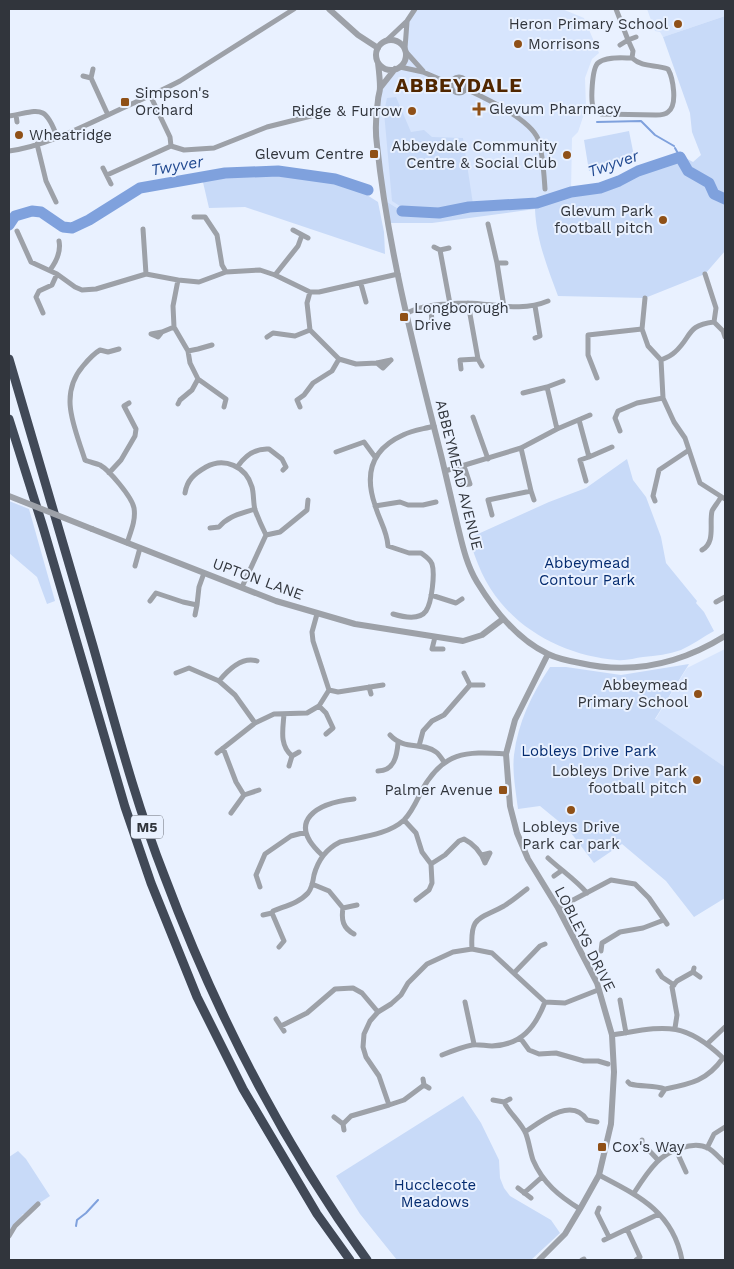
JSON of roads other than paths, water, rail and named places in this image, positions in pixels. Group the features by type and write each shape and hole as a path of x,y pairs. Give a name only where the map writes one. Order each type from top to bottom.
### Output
{"highway":[{"name":"M5","path":"9,359 115,724 138,800 164,875 212,990 257,1084 328,1205 367,1260"},
{"name":"M5","path":"9,420 43,527 124,807 151,883 176,945 198,998 243,1089 317,1214 350,1260"}],"street":[{"path":"11,151 37,144 108,115 180,80 294,9"},
{"path":"329,9 358,35 378,48"},
{"path":"415,9 407,21 378,48 376,53 378,63 386,69 398,68 423,72 451,84 455,92 460,93 466,89"},
{"path":"616,9 633,51 632,58"},
{"path":"380,88 405,60 404,39 407,21"},
{"path":"620,45 636,37"},
{"path":"387,40 396,40 423,72"},
{"path":"632,58 644,66 668,68 672,76 674,104 670,111 656,115 601,114 594,109 593,72 597,64 605,60 632,58"},
{"name":"ABBEYMEAD AVENUE","path":"378,63 380,88 376,142 384,200 398,274 468,563 480,587 503,619 528,641 548,654 594,666 620,669 638,668 675,660 687,656 725,636"},
{"path":"93,69 91,78 108,115"},
{"path":"83,76 91,78"},
{"path":"451,84 456,78 462,78 466,82 466,89"},
{"path":"466,89 497,105 531,129 538,139 545,190"},
{"path":"150,95 170,137 171,146"},
{"path":"9,116 34,110 43,112 52,122 57,136"},
{"path":"16,114 16,122"},
{"path":"107,175 171,146 184,150 214,148 266,127 319,114"},
{"path":"37,144 52,195 56,202"},
{"path":"103,168 111,184"},
{"path":"52,195 58,192"},
{"path":"194,216 205,217 217,235 222,265 226,272"},
{"path":"488,224 488,237 497,263 504,307"},
{"path":"143,229 146,274"},
{"path":"275,275 305,236 293,230"},
{"path":"17,231 31,262 50,270 82,290 89,290 146,274 199,282 226,272 260,270 310,292 319,292 361,284 398,274"},
{"path":"138,236 144,236"},
{"path":"50,270 54,265 60,247 59,241"},
{"path":"434,246 440,250 450,304"},
{"path":"440,250 449,248"},
{"path":"497,263 506,263"},
{"path":"43,313 36,297 39,291 52,285 57,274"},
{"path":"705,274 716,308 714,322"},
{"path":"178,280 173,306 174,327 188,351 190,363 198,379 226,399 224,407"},
{"path":"361,284 366,302"},
{"path":"310,292 307,304 310,330 339,359 356,364 378,363 391,360"},
{"path":"645,298 642,329 648,346 661,360 663,398 674,422 685,438 700,482 723,498 712,510 712,528 709,543 702,550"},
{"path":"407,313 450,304 468,303 504,307 535,306 548,301"},
{"path":"468,303 478,359 482,366"},
{"path":"535,306 540,336 535,338"},
{"path":"429,321 431,307"},
{"path":"661,360 674,354 693,329 702,323 714,322 723,331 725,337"},
{"path":"162,332 174,327"},
{"path":"596,378 588,355 585,334 642,329"},
{"path":"267,337 273,333 295,336 310,330"},
{"path":"188,351 212,345"},
{"path":"119,349 108,352 100,350 92,354 72,382 69,395 70,408 85,460 100,465 109,473 134,507 134,522 127,543"},
{"path":"300,407 298,400 313,383 332,371 339,359"},
{"path":"461,369 460,360 478,359"},
{"path":"178,400 192,390 198,379"},
{"path":"523,393 564,381"},
{"path":"547,386 557,429"},
{"path":"618,411 637,403 663,398"},
{"path":"109,473 117,466 138,437 134,424 124,406"},
{"path":"612,407 618,411"},
{"path":"618,411 616,418 620,431"},
{"path":"445,471 522,448 557,429 590,415"},
{"path":"473,417 488,459"},
{"path":"579,420 589,457"},
{"path":"393,614 410,618 426,610 431,595 434,573 432,562 421,553 409,553 388,546 387,534 370,489 370,474 375,457 388,443 405,434 434,426"},
{"path":"336,452 364,442 375,457"},
{"path":"586,481 580,460 612,447"},
{"path":"522,448 534,500"},
{"path":"238,466 248,454 258,450 269,449 282,459 286,466 283,470"},
{"path":"655,501 653,496 658,470 689,450"},
{"path":"185,493 184,484 214,463 224,462 238,466 250,482 255,509 266,535 242,587"},
{"path":"462,485 470,484 464,466"},
{"path":"492,515 488,500 531,491"},
{"name":"UPTON LANE","path":"9,496 276,601 360,625 463,641 482,635 503,619"},
{"path":"266,535 280,532 307,510 308,500"},
{"path":"375,506 400,502 408,505 423,505 436,502"},
{"path":"210,528 221,530 225,519 255,509"},
{"path":"307,510 313,513"},
{"path":"135,566 140,548"},
{"path":"195,615 199,587 204,573"},
{"path":"152,587 156,593 197,605"},
{"path":"150,601 156,593"},
{"path":"431,595 456,602 462,599"},
{"path":"716,602 725,597"},
{"path":"317,614 312,632 313,641 329,690"},
{"path":"426,654 432,649 435,637"},
{"path":"432,649 442,649"},
{"name":"LOBLEYS DRIVE","path":"539,1260 565,1234 599,1175 611,1124 614,1072 612,1035 597,983 558,908 528,859 517,834 508,793 506,754 515,720 548,654"},
{"path":"219,681 227,671 246,660 257,661"},
{"path":"189,661 189,668"},
{"path":"176,673 189,668 219,681 236,695 255,723"},
{"path":"464,673 470,685"},
{"path":"329,690 338,692 383,685"},
{"path":"419,746 423,731 432,721 444,715 470,685 483,685"},
{"path":"369,687 371,694"},
{"path":"217,753 255,723 274,714 307,713 319,706 329,690"},
{"path":"319,706 326,713 333,730 326,734"},
{"path":"284,714 282,741 286,751 292,756"},
{"path":"390,735 398,743 419,746 436,752 444,762"},
{"path":"381,771 392,764 397,758 398,743"},
{"path":"223,748 236,782 244,795"},
{"path":"289,766 292,756 299,752"},
{"path":"264,915 301,900 309,892 322,855 333,845 387,830 404,820 427,782 444,762 464,754 483,752 506,754"},
{"path":"231,813 244,795 259,790"},
{"path":"343,793 344,800"},
{"path":"322,855 314,847 306,832 305,823 311,813 322,807 354,799"},
{"path":"404,820 416,833 422,852 431,864 432,883 429,890 416,900"},
{"path":"431,864 464,839 464,831"},
{"path":"260,884 256,875 266,854 290,836 306,832"},
{"path":"464,839 472,843 482,855 485,863"},
{"path":"548,858 561,871 578,882 587,893"},
{"path":"554,876 561,871"},
{"path":"249,873 256,875"},
{"path":"558,908 612,880 635,884 649,898 666,922 620,932 602,943 601,951"},
{"path":"312,884 330,892 343,908 342,920 348,930 354,934"},
{"path":"472,949 471,933 475,921 527,890"},
{"path":"343,908 357,905"},
{"path":"272,913 284,941"},
{"path":"341,933 348,930"},
{"path":"279,947 284,941 291,938"},
{"path":"514,972 540,946 545,944"},
{"path":"389,1105 379,1076 366,1057 364,1034 370,1021 378,1012 391,1004 427,964 453,952 472,949 492,953 545,1002 565,1003 598,990"},
{"path":"675,1028 676,1015 672,987 677,981 694,970 700,977"},
{"path":"658,971 662,977 674,985"},
{"path":"276,1019 282,1029 335,989 353,988 362,994 378,1012"},
{"path":"620,1000 626,1033"},
{"path":"442,1055 474,1044 493,1046 521,1039 534,1025 545,1002"},
{"path":"473,1007 466,1005 474,1044"},
{"path":"707,1044 725,1027"},
{"path":"612,1035 656,1028 675,1028 694,1035 724,1059 710,1072 692,1083 665,1089 657,1086 630,1084 628,1082"},
{"path":"521,1039 528,1050 539,1054 556,1053 584,1061 598,1061 608,1064"},
{"path":"598,1052 598,1061"},
{"path":"334,1117 344,1127 351,1116 404,1100 426,1087 423,1079"},
{"path":"661,1095 665,1089"},
{"path":"493,1100 504,1102 510,1100"},
{"path":"504,1102 508,1111 525,1132 532,1158 542,1177 555,1193 580,1209"},
{"path":"525,1132 562,1110 576,1111 583,1115 584,1123 597,1122"},
{"path":"707,1148 714,1134 725,1127"},
{"path":"635,1144 642,1141 658,1160"},
{"path":"634,1193 658,1160 676,1150 692,1145 707,1148 725,1164"},
{"path":"676,1150 686,1172"},
{"path":"599,1175 651,1204 677,1242 682,1260"},
{"path":"524,1193 542,1177"},
{"path":"518,1188 531,1198"},
{"path":"9,1236 15,1226 38,1204"},
{"path":"599,1208 597,1213 606,1238 659,1214"},
{"path":"627,1229 640,1258"}],"waterway":[{"path":"597,122 641,121 655,135 674,146"},
{"path":"675,148 680,157"},
{"name":"Twyver","path":"402,211 439,213 469,207 537,203 571,192 600,188 638,171 680,157 688,171 709,183 714,194 725,199"},
{"name":"Twyver","path":"9,225 15,216 32,211 41,212 63,227 72,228 89,220 140,188 225,173 278,171 335,179 368,190"},
{"path":"76,1226 77,1220 98,1200"}],"place":[{"name":"Heron Primary School","path":"678,24"},
{"name":"Morrisons","path":"518,44"},
{"name":"Simpson's Orchard","path":"125,102"},
{"name":"Glevum Pharmacy","path":"479,109"},
{"name":"Ridge & Furrow","path":"412,111"},
{"name":"Wheatridge","path":"19,135"},
{"name":"Glevum Centre","path":"374,154"},
{"name":"Abbeydale Community Centre & Social Club","path":"567,155"},
{"name":"Glevum Park football pitch","path":"663,220"},
{"name":"Longborough Drive","path":"404,317"},
{"name":"Abbeymead Primary School","path":"698,694"},
{"name":"Lobleys Drive Park football pitch","path":"697,780"},
{"name":"Palmer Avenue","path":"503,790"},
{"name":"Lobleys Drive Park car park","path":"571,810"},
{"name":"Cox's Way","path":"602,1147"}],"district":[{"name":"ABBEYDALE","path":"459,85"}],"park label":[{"name":"Abbeymead Contour Park","path":"587,572"},
{"name":"Lobleys Drive Park","path":"589,751"},
{"name":"Hucclecote Meadows","path":"435,1194"}]}
